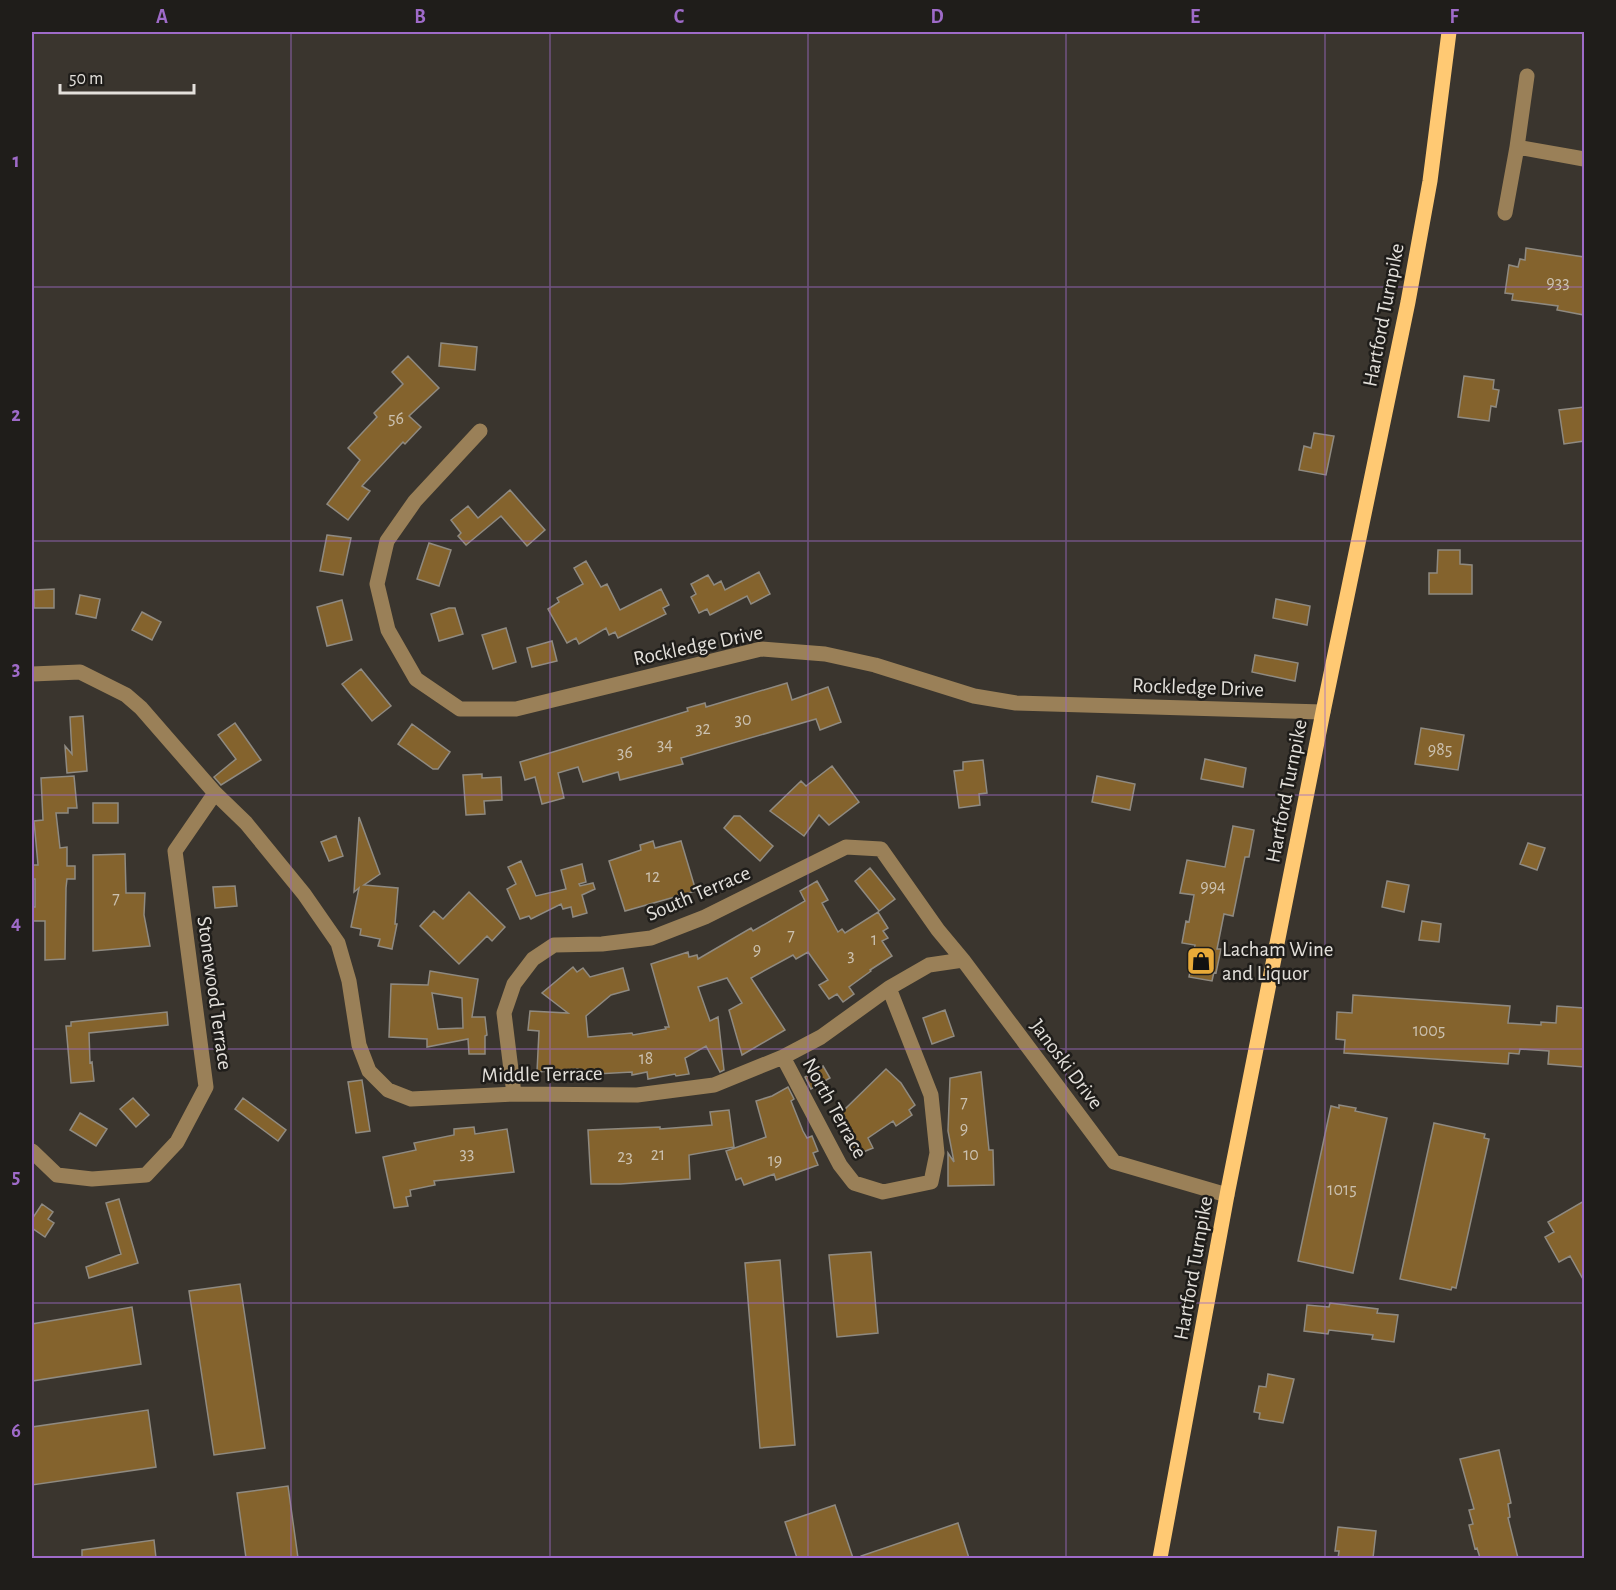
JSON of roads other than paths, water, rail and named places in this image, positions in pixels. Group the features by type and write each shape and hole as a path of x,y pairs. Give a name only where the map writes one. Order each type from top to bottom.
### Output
{"main road":[{"name":"Hartford Turnpike","path":"1160,1558 1227,1195 1323,712 1408,303 1430,180 1449,32"}],"street":[{"path":"1505,213 1527,76"},
{"path":"1517,147 1584,159"},
{"name":"Rockledge Drive","path":"480,431 415,501 387,541 377,584 388,630 416,680 460,709 516,709 761,649 825,654 875,665 974,696 1016,703 1323,712"},
{"path":"32,674 80,672 126,695 141,708 214,793"},
{"name":"Middle Terrace","path":"214,793 246,823 304,894 338,943 349,981 359,1045 369,1071 388,1090 411,1099 513,1094 637,1095 714,1085 783,1057 821,1037 890,988"},
{"name":"Stonewood Terrace","path":"32,1151 57,1176 92,1179 146,1175 177,1142 206,1087 175,851 214,793"},
{"name":"South Terrace","path":"513,1094 504,1013 514,984 533,959 554,945 602,944 651,938 705,917 846,847 881,849 938,930 963,960"},
{"path":"890,988 929,965 963,960"},
{"name":"Janoski Drive","path":"963,960 1114,1162 1227,1195"},
{"name":"North Terrace","path":"783,1057 840,1165 854,1183 883,1192 931,1182 937,1153 931,1095 890,988"}],"place":[{"name":"Lacham Wine and Liquor","path":"1201,961"}]}
